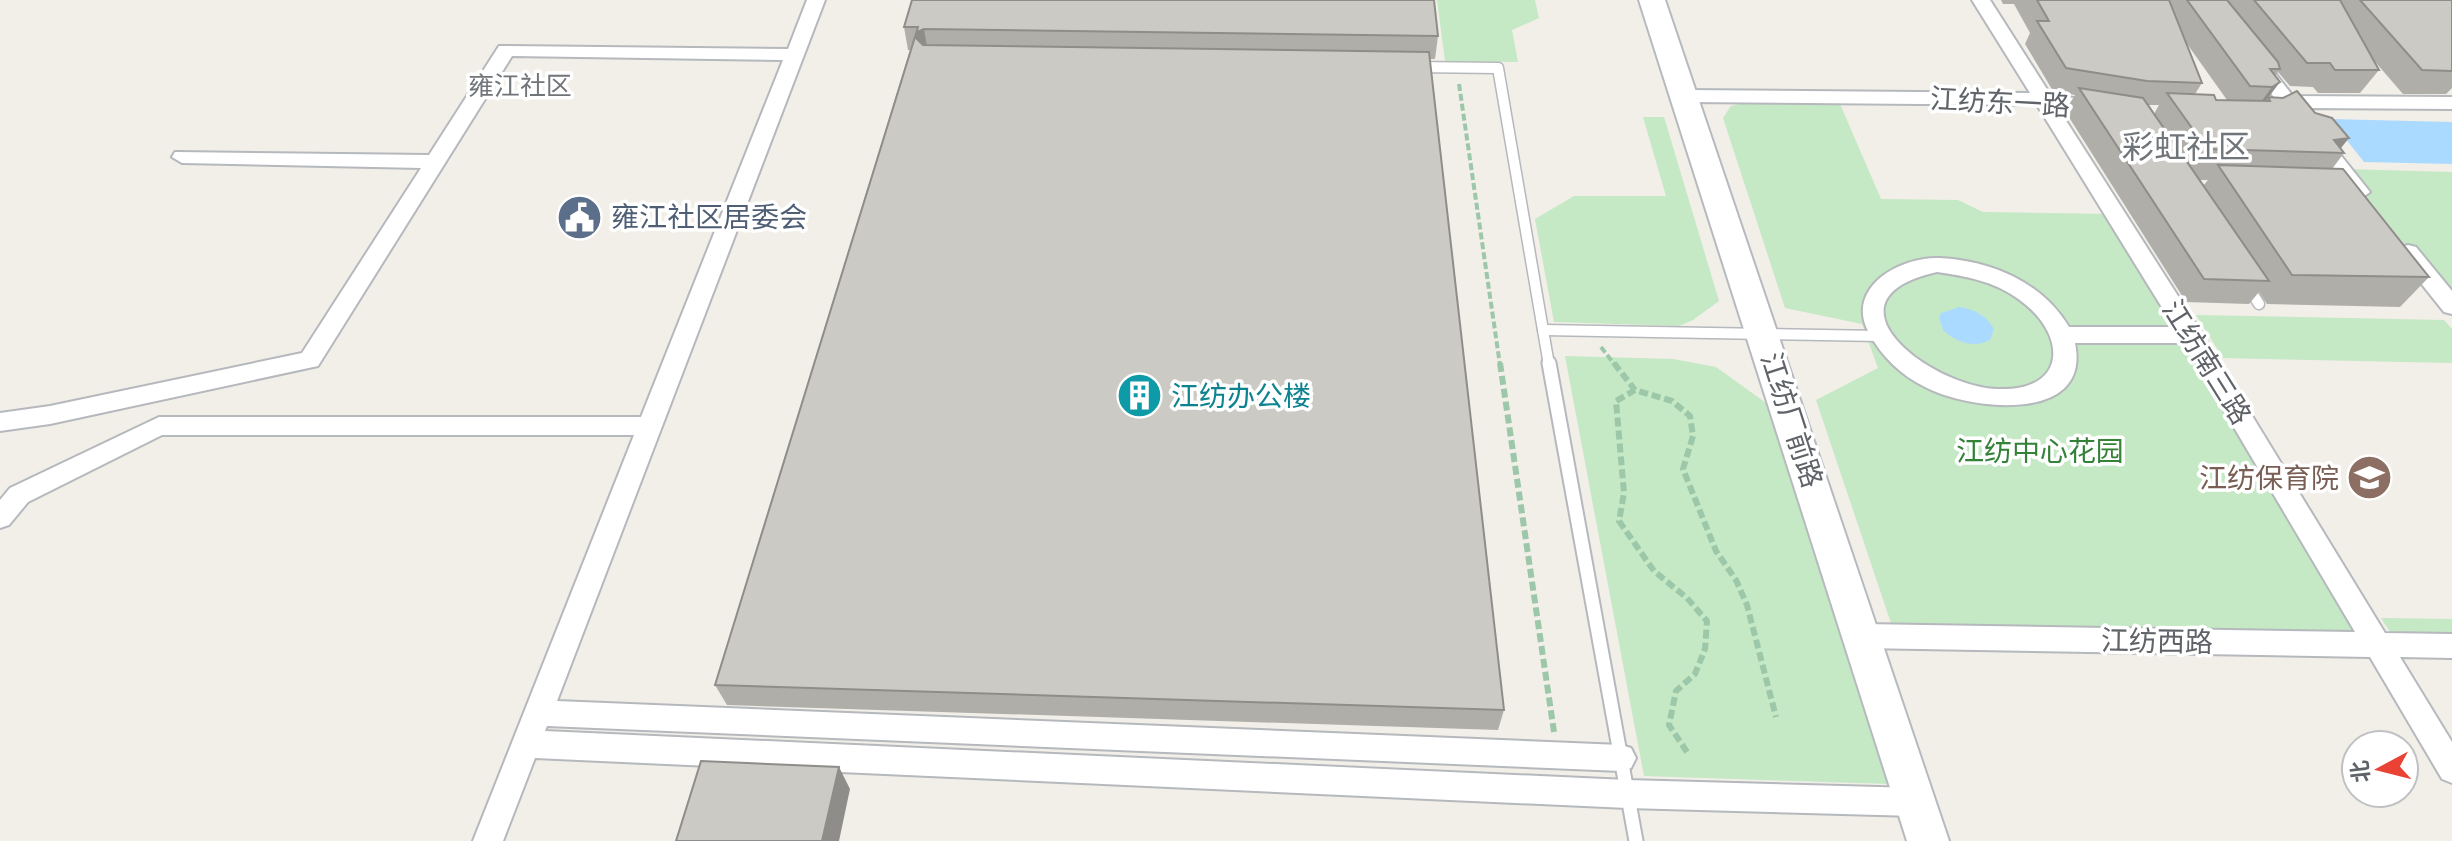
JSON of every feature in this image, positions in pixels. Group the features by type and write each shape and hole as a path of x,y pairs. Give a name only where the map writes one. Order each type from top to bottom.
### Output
{"main road":[{"name":"江纺厂前路","path":"1652,0 1764,333 1928,841"}],"street":[{"path":"488,841 816,0"},
{"name":"江纺南三路","path":"1981,0 2191,335 2452,769"},
{"path":"2243,45 2352,192 2377,213"},
{"path":"0,422 50,415 310,360 506,50 794,55"},
{"name":"江纺东一路","path":"1685,96 2042,99 2117,111"},
{"path":"2260,119 2287,102 2452,103"},
{"path":"182,157 435,162"},
{"path":"2394,234 2452,306"},
{"path":"1937,265 1967,268 1998,278 2027,294 2049,313 2064,335 2068,357 2061,376 2044,390 2018,398 1987,398 1923,376 1898,357 1880,336 1873,314 1876,294 1888,278 1910,269 1937,265"},
{"path":"2064,335 2191,335"},
{"path":"0,518 19,495 159,426 651,426"},
{"name":"江纺西路","path":"1862,636 2452,646"},
{"path":"540,713 1621,758"},
{"path":"528,744 1627,794 1915,802"}],"lane":[{"path":"1408,67 1498,68 1636,841"},
{"path":"2242,278 2259,304"},
{"path":"1543,330 1880,336"}],"path":[{"path":"1456,68 1557,755"},
{"path":"1589,331 1635,390 1672,401 1690,416 1693,436 1683,469 1716,551 1736,580 1747,605 1776,717"},
{"path":"1635,390 1616,401 1624,493 1619,521 1654,571 1687,598 1707,621 1705,649 1695,674 1676,691 1669,725 1687,752"}],"green space":[{"path":"1437,0 1535,0 1539,18 1512,30 1518,62 1445,61"},
{"name":"江纺中心花园","path":"1744,103 1840,104 1881,199 1958,200 1983,212 2111,214 2365,636 1894,632 1816,400 1878,368 1862,324 1785,308 1723,118 1731,106"},
{"path":"1643,117 1664,117 1719,301 1679,326 1554,322 1535,219 1574,196 1666,196"},
{"path":"2344,169 2452,172 2452,303"},
{"path":"2196,315 2444,320 2452,329 2452,363 2223,358"},
{"path":"1565,356 1673,359 1716,367 1773,408 1888,784 1644,776"},
{"path":"2381,618 2452,619 2452,636 2392,635"}],"water":[{"path":"2330,119 2452,122 2452,164 2364,162"},
{"path":"1960,307 1987,320 1994,329 1990,340 1977,344 1965,343 1943,330 1939,318 1941,313"}],"building":[{"name":"江纺办公楼","path":"912,0 1434,0 1438,36 924,29 917,32 915,37 923,45 1429,52 1504,710 715,685 918,27 904,27"},
{"path":"2037,0 2169,0 2202,83 2147,81 2066,68 2037,21 2049,21"},
{"path":"2187,0 2227,0 2278,62 2280,69 2270,69 2280,82 2272,87 2250,86"},
{"path":"2254,0 2340,0 2379,70 2335,70 2330,63 2307,63"},
{"path":"2360,0 2452,0 2452,71 2422,70"},
{"path":"2079,88 2143,98 2269,281 2204,279"},
{"path":"2297,91 2315,113 2332,118 2349,138 2334,140 2344,153 2207,149 2167,93 2214,95 2216,100 2270,101 2268,97 2283,98"},
{"path":"2218,165 2343,169 2429,277 2292,275"},
{"path":"701,761 839,767 822,841 676,841"}],"place":[{"name":"雍江社区居委会","path":"580,217"},
{"name":"江纺办公楼","path":"1140,396"},
{"name":"江纺保育院","path":"2370,478"}],"district":[{"name":"雍江社区","path":"520,86"},
{"name":"彩虹社区","path":"2186,147"}]}
